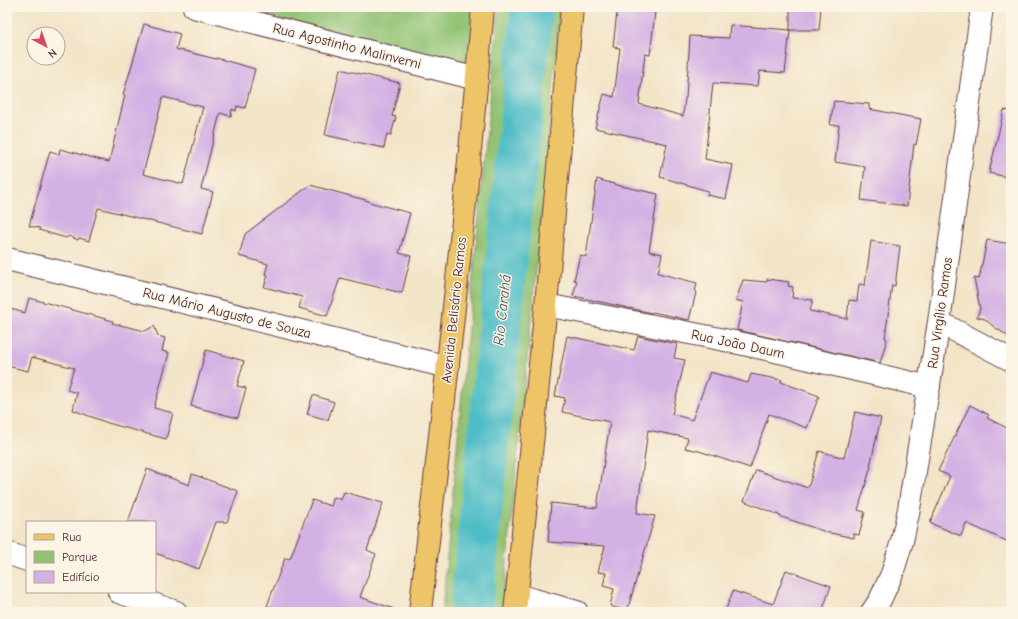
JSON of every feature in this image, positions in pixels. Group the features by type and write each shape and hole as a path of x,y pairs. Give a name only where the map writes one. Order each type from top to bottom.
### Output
{"main road":[{"name":"Avenida Belisário Ramos","path":"420,612 448,367 483,7"},
{"path":"516,604 546,305 572,7"}],"street":[{"name":"Rua Agostinho Malinverni","path":"194,7 477,79"},
{"name":"Rua Virgílio Ramos","path":"872,612 880,600 892,574 902,541 909,509 939,322 982,7"},
{"name":"Rua Mário Augusto de Souza","path":"7,259 448,367"},
{"name":"Rua João Daum","path":"546,305 735,342 929,387"},
{"path":"939,322 1011,360"},
{"path":"7,553 26,560"},
{"path":"121,593 176,612"},
{"path":"516,604 577,612"}],"green space":[{"path":"239,7 483,7 477,79"},
{"path":"499,7 560,7 546,171 502,612 442,612 464,371"}],"building":[{"path":"625,7 650,7 649,11 655,12 650,55 645,54 639,104 683,116 686,98 690,36 729,38 730,25 790,30 785,73 760,71 758,86 713,83 705,159 733,165 726,199 707,195 708,191 660,177 667,144 595,128 604,94 614,97 620,48 613,47 617,12 624,13"},
{"path":"790,7 821,7 819,30 790,30"},
{"path":"144,24 180,34 176,49 255,69 245,108 237,106 236,111 232,109 231,116 220,113 201,189 213,192 202,234 98,208 89,241 79,238 78,240 69,236 66,238 39,230 40,228 29,226 50,151 59,154 60,149 109,162 125,95 123,95","holes":["163,97 203,107 183,184 143,174"]},
{"path":"340,69 400,83 392,116 396,117 391,135 387,134 384,148 325,135"},
{"path":"834,101 869,104 869,109 921,119 916,145 914,144 907,206 861,200 865,167 835,162 839,125 830,125"},
{"path":"1004,110 1011,111 1011,178 989,173"},
{"path":"597,179 658,194 649,251 662,254 658,273 697,283 689,320 573,296 577,281 574,280 580,255 586,257"},
{"path":"310,185 410,213 399,253 411,256 402,293 340,278 327,316 299,308 302,297 264,287 268,275 265,274 268,264 239,256 245,234"},
{"path":"987,240 1011,244 1011,338 985,319 977,317 980,309 974,278 979,279"},
{"path":"871,241 900,246 895,286 892,285 885,338 887,339 880,363 737,330 743,302 736,300 743,280 767,282 767,279 789,282 788,286 793,287 792,298 813,300 810,311 847,319 849,300 857,301 859,284 865,285"},
{"path":"29,298 113,321 112,323 145,331 154,326 158,336 165,338 162,351 169,353 154,408 173,413 166,439 108,423 73,410 77,393 67,390 74,368 32,357 28,371 7,366 7,308 25,313"},
{"path":"567,336 634,350 638,336 677,344 674,358 685,360 672,414 692,420 710,372 748,383 751,374 782,380 781,382 819,396 807,428 769,414 750,468 699,451 685,448 688,438 648,430 637,513 655,516 627,611 610,606 614,589 603,586 606,573 598,572 605,546 548,542 551,503 597,508 610,422 562,412 565,398 555,396"},
{"path":"206,350 244,361 237,386 246,388 238,418 191,406"},
{"path":"313,395 334,402 328,420 307,414"},
{"path":"970,405 989,415 987,418 1011,430 1011,543 966,523 961,536 930,523 950,476 938,471"},
{"path":"855,412 881,418 871,466 858,510 865,512 859,535 854,534 854,538 826,532 779,516 744,501 756,470 808,488 819,451 844,458"},
{"path":"147,469 189,485 192,474 238,491 227,522 216,522 199,569 156,553 156,521 128,521"},
{"path":"344,492 383,503 367,550 376,554 360,597 394,609 393,612 285,612 267,606 285,558 290,559 312,500 331,506 334,497 341,500"},
{"path":"786,570 831,586 822,612 725,612 733,591 773,604"}],"waterway":[{"name":"Rio Carahá","path":"471,612 532,7"}]}
